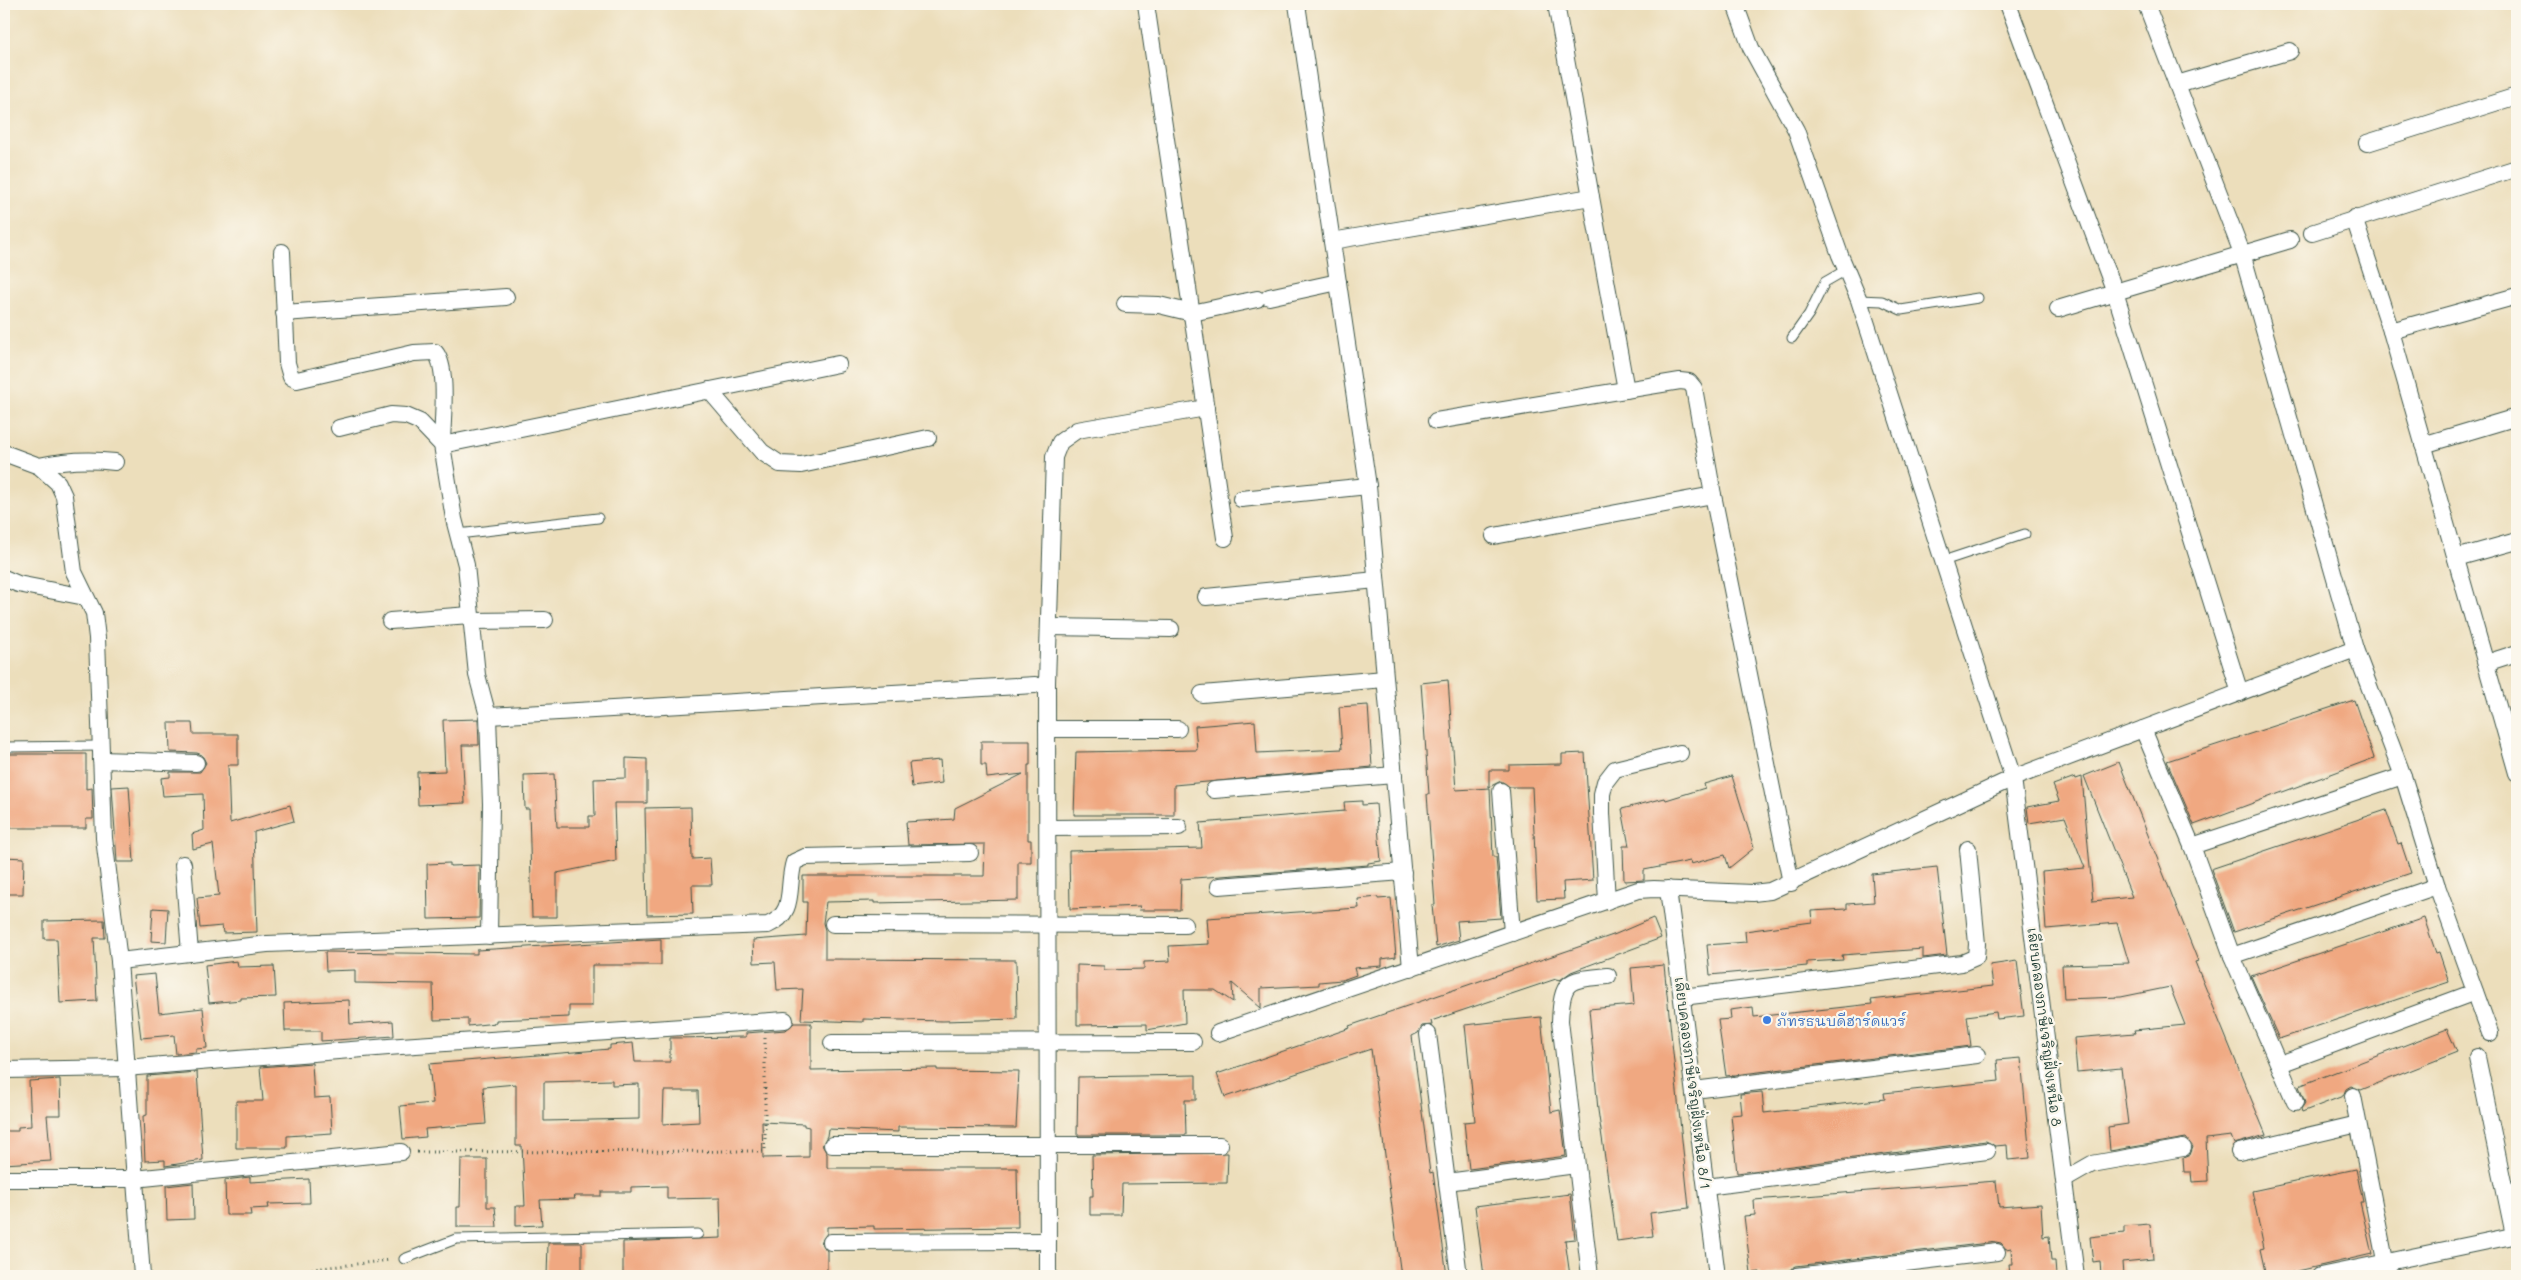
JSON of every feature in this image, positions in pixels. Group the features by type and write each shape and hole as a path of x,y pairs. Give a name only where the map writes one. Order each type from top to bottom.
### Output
{"street":[{"path":"1146,4 1225,538"},
{"path":"1297,4 1368,486 1411,968"},
{"path":"1556,4 1626,390"},
{"name":"เลียบคลองภาษีเจริญฝั่งเหนือ 8","path":"1735,4 1751,48 1796,130 1858,300 2013,778 2076,1276"},
{"path":"2008,4 2115,292 2240,693"},
{"path":"2146,4 2242,253 2354,649 2402,776 2437,886 2490,1033"},
{"path":"2176,84 2290,51"},
{"path":"2367,143 2517,96"},
{"path":"2312,233 2354,218 2517,168"},
{"path":"1332,241 1591,197"},
{"path":"2354,218 2391,330 2517,773"},
{"path":"2058,309 2290,240"},
{"path":"282,252 287,363 291,377 297,380 414,352 435,352 439,357 442,374 442,445 445,471 466,565 477,675 488,716 491,804 489,936"},
{"path":"1125,304 1159,305 1192,313 1338,282"},
{"path":"2391,330 2517,296"},
{"path":"284,313 506,297"},
{"path":"442,445 838,364"},
{"path":"1436,421 1680,381 1689,382 1694,388 1713,495 1791,883"},
{"path":"709,390 762,452 780,464 802,465 928,438"},
{"path":"1048,1276 1047,728 1054,457 1060,442 1076,430 1206,408"},
{"path":"339,428 391,415 406,416 420,422 442,445"},
{"path":"2423,445 2517,417"},
{"path":"4,453 39,466 58,483 64,496 74,572 94,613 104,838 119,961 125,1068 142,1276"},
{"path":"39,466 65,460 84,459 115,462"},
{"path":"1241,499 1368,486"},
{"path":"1494,536 1713,495"},
{"path":"2456,558 2517,540"},
{"path":"4,578 18,584 85,597"},
{"path":"1206,597 1376,580"},
{"path":"390,620 470,618 545,620"},
{"path":"1049,627 1171,629"},
{"path":"1218,1033 1638,890 1668,889 1753,893 1770,891 1791,883 2013,778 2354,649"},
{"path":"2486,663 2517,654"},
{"path":"1202,694 1385,679"},
{"path":"488,716 1035,685"},
{"path":"1047,728 1178,728"},
{"path":"2143,729 2192,846 2232,956 2295,1102"},
{"path":"101,753 196,763"},
{"path":"1607,901 1602,813 1602,794 1605,782 1616,769 1680,753"},
{"path":"1214,790 1394,775"},
{"path":"2192,846 2402,776"},
{"path":"1501,791 1512,934"},
{"path":"1048,828 1179,827"},
{"path":"1682,997 1962,963 1976,957 1977,944 1968,849"},
{"path":"119,961 267,944 768,925 778,920 788,908 790,875 794,862 805,856 970,853"},
{"path":"183,864 190,953"},
{"path":"1219,886 1403,872"},
{"path":"2232,956 2437,886"},
{"name":"เลียบคลองภาษีเจริญฝั่งเหนือ 8/1","path":"1668,889 1717,1276"},
{"path":"833,924 1185,925"},
{"path":"1590,1276 1560,1021 1561,997 1566,988 1575,979 1608,976"},
{"path":"2280,1064 2475,992"},
{"path":"4,1070 125,1068 785,1020"},
{"path":"1428,1034 1459,1276"},
{"path":"832,1043 1194,1042"},
{"path":"1694,1090 1977,1055"},
{"path":"2320,1276 2387,1269 2516,1235 2477,1057"},
{"path":"2353,1096 2387,1269"},
{"path":"2239,1152 2358,1124"},
{"path":"832,1145 1220,1145"},
{"path":"2064,1180 2092,1164 2184,1148"},
{"path":"1706,1187 1986,1151"},
{"path":"4,1179 134,1178 401,1152"},
{"path":"1447,1182 1576,1165"},
{"path":"831,1242 1048,1241"},
{"path":"1797,1276 1997,1252"}],"lane":[{"path":"1792,338 1809,314 1825,282 1846,270"},
{"path":"1858,300 1882,301 1901,310 1978,298"},
{"path":"458,534 598,518"},
{"path":"1943,561 2026,534"},
{"path":"4,747 101,753"},
{"path":"404,1259 456,1239 698,1234"}],"path":[{"path":"401,1152 766,1151 764,1021"},
{"path":"252,1276 404,1259"}],"building":[{"path":"1448,680 1456,790 1490,788 1493,857 1496,857 1501,918 1457,921 1459,940 1436,947 1432,905 1435,905 1427,794 1429,794 1421,683"},
{"path":"2354,700 2374,758 2194,825 2167,761"},
{"path":"1368,705 1372,767 1174,785 1174,815 1074,815 1076,752 1197,750 1195,726 1255,721 1257,753 1342,749 1339,707"},
{"path":"478,719 479,745 462,745 465,803 418,805 417,772 445,771 443,720"},
{"path":"169,723 192,723 193,734 238,734 238,765 228,765 230,823 290,805 294,821 254,832 257,932 223,933 222,926 200,928 197,898 219,896 213,844 193,849 192,834 204,830 203,794 163,796 161,778 170,777 170,772 200,772 206,763 202,755 197,753 170,752"},
{"path":"981,741 1030,741 1030,765 1028,765 1028,840 1031,840 1031,862 1018,862 1018,900 826,902 823,923 825,930 825,959 1016,960 1017,1019 943,1021 863,1019 863,1022 801,1020 803,989 777,990 775,962 754,963 753,940 806,936 807,902 803,902 803,876 984,876 985,844 908,845 906,822 954,819 955,808 1023,774 987,778 986,765 981,765"},
{"path":"1585,753 1593,880 1563,882 1564,899 1537,900 1532,787 1510,787 1501,781 1489,787 1489,770 1509,770 1509,765 1562,764 1562,754"},
{"path":"4,754 86,754 86,789 92,788 93,819 86,819 86,828 4,828"},
{"path":"626,758 647,759 647,803 614,803 616,861 557,873 557,917 532,917 529,809 525,809 524,775 554,774 557,827 589,827 589,816 595,816 594,779 626,778"},
{"path":"940,760 942,783 912,787 909,763"},
{"path":"2119,762 2198,961 2195,962 2266,1135 2234,1144 2231,1136 2206,1139 2208,1181 2192,1182 2191,1172 2184,1172 2183,1158 2190,1155 2193,1147 2186,1138 2110,1151 2108,1127 2128,1124 2121,1068 2077,1072 2074,1038 2135,1033 2134,1030 2185,1025 2170,987 2121,997 2064,999 2062,965 2129,963 2117,923 2046,929 2042,872 2085,868 2065,817 2029,823 2027,807 2059,801 2053,785 2075,777 2076,779 2082,777 2093,901 2132,897 2084,776"},
{"path":"1732,776 1754,848 1729,868 1725,855 1691,864 1690,861 1644,870 1644,880 1624,881 1623,846 1629,846 1622,809 1665,798 1666,800 1705,788 1704,784"},
{"path":"129,786 134,862 117,862 112,787"},
{"path":"1362,801 1362,805 1376,804 1381,861 1368,863 1368,865 1181,879 1180,910 1139,910 1140,906 1070,909 1069,851 1202,848 1200,823 1345,811 1344,802"},
{"path":"691,807 692,859 710,858 712,885 692,885 693,914 647,915 645,808"},
{"path":"2386,810 2398,844 2401,843 2411,873 2234,932 2211,869"},
{"path":"4,857 24,858 23,894 4,894"},
{"path":"450,863 450,866 480,865 479,918 428,919 427,864"},
{"path":"1937,867 1947,955 1923,958 1923,949 1842,955 1843,960 1807,962 1807,966 1710,975 1707,945 1746,942 1745,931 1812,922 1811,911 1847,909 1847,904 1874,902 1872,874"},
{"path":"1378,897 1378,899 1391,898 1396,957 1382,959 1382,966 1354,968 1356,975 1342,980 1319,982 1319,985 1261,988 1261,1008 1232,983 1233,1002 1215,990 1184,990 1185,1023 1147,1030 1147,1024 1077,1025 1077,965 1104,966 1104,970 1144,969 1144,962 1170,961 1169,946 1209,944 1207,918 1359,908 1358,899"},
{"path":"153,908 168,909 166,942 151,941"},
{"path":"1653,918 1661,938 1571,972 1560,980 1556,979 1431,1021 1432,1025 1422,1026 1418,1033 1412,1036 1430,1173 1433,1172 1447,1276 1401,1276 1371,1049 1225,1097 1217,1074 1350,1028 1349,1026 1616,934"},
{"path":"2424,918 2436,953 2439,952 2449,982 2279,1039 2251,976"},
{"path":"104,920 105,938 94,938 97,1001 60,1003 57,939 44,939 44,921"},
{"path":"661,939 661,965 592,965 592,1006 569,1006 569,1017 496,1020 496,1023 468,1026 468,1019 434,1020 433,984 355,983 355,970 326,971 325,952 477,954 477,950"},
{"path":"237,961 238,967 274,966 276,997 241,998 241,1000 209,1003 205,965"},
{"path":"2017,961 2024,1016 1997,1019 1996,1012 1967,1016 1971,1046 1726,1076 1718,1020 1731,1019 1730,1010 1753,1007 1754,1017 1872,1004 1871,1000 1993,986 1990,965"},
{"path":"1664,965 1689,1208 1650,1213 1653,1236 1617,1241 1598,1110 1589,1009 1634,1005 1631,968"},
{"path":"155,974 159,1013 203,1008 207,1048 196,1049 196,1052 176,1054 174,1035 141,1038 133,976"},
{"path":"349,1000 350,1024 393,1021 394,1036 321,1041 321,1031 285,1031 284,1003"},
{"path":"1541,1017 1551,1112 1560,1110 1566,1156 1469,1169 1464,1122 1475,1121 1465,1025"},
{"path":"794,1023 811,1023 811,1070 937,1068 937,1070 1019,1071 1016,1128 898,1127 898,1132 828,1129 827,1136 822,1145 827,1154 827,1167 829,1168 1017,1168 1018,1227 874,1229 874,1226 827,1227 827,1233 821,1242 827,1251 827,1276 623,1276 623,1242 721,1238 720,1198 667,1199 667,1186 631,1187 631,1192 601,1192 601,1196 574,1196 575,1199 540,1200 542,1225 516,1226 516,1206 525,1206 522,1146 516,1146 516,1084 483,1087 486,1124 425,1129 426,1137 403,1139 400,1106 433,1103 429,1064 610,1049 610,1045 633,1043 635,1062 670,1062 670,1038 746,1037 746,1033 786,1030","holes":["612,1080 612,1085 639,1084 639,1119 544,1121 544,1082","664,1091 698,1091 699,1122 663,1124","762,1122 804,1124 804,1126 809,1127 809,1157 763,1158"]},
{"path":"2447,1029 2457,1052 2361,1090 2351,1086 2346,1089 2343,1096 2302,1112 2301,1109 2305,1103 2299,1086"},
{"path":"2021,1058 2030,1158 2008,1160 2007,1145 1995,1146 1986,1141 1737,1173 1731,1115 1742,1114 1740,1094 1762,1092 1764,1113 1885,1099 1884,1093 1999,1081 1997,1060"},
{"path":"312,1063 314,1098 330,1097 332,1133 287,1136 287,1148 236,1148 236,1101 263,1101 260,1067"},
{"path":"197,1072 203,1160 165,1166 165,1160 145,1161 143,1116 147,1115 147,1076"},
{"path":"1196,1075 1196,1100 1185,1100 1186,1135 1077,1135 1078,1077"},
{"path":"60,1079 61,1115 47,1115 51,1161 4,1164 4,1131 18,1131 18,1127 31,1126 29,1081"},
{"path":"1228,1153 1227,1183 1122,1184 1121,1215 1090,1215 1090,1196 1093,1196 1092,1155"},
{"path":"461,1159 487,1159 487,1207 495,1207 497,1227 457,1227 457,1207 460,1207"},
{"path":"2356,1169 2363,1202 2360,1202 2372,1254 2276,1276 2266,1276 2260,1249 2264,1248 2252,1191"},
{"path":"250,1177 250,1182 309,1179 310,1203 268,1204 269,1208 250,1209 251,1215 226,1215 225,1180"},
{"path":"1996,1181 1999,1207 2041,1204 2043,1237 2049,1236 2051,1261 2055,1261 2056,1276 2010,1276 2009,1264 2012,1264 2011,1248 2006,1249 2001,1243 1996,1242 1796,1266 1788,1271 1760,1276 1760,1272 1751,1273 1744,1216 1755,1215 1754,1200"},
{"path":"193,1183 194,1219 167,1220 166,1186"},
{"path":"1570,1194 1575,1239 1565,1240 1570,1276 1484,1276 1475,1206"},
{"path":"2150,1224 2153,1259 2122,1262 2123,1276 2101,1276 2100,1261 2093,1262 2090,1237 2124,1233 2124,1226"},
{"path":"548,1243 582,1243 582,1276 547,1276"}],"place":[{"name":"ภัทรธนบดีฮาร์ดแวร์","path":"1767,1020"}]}
